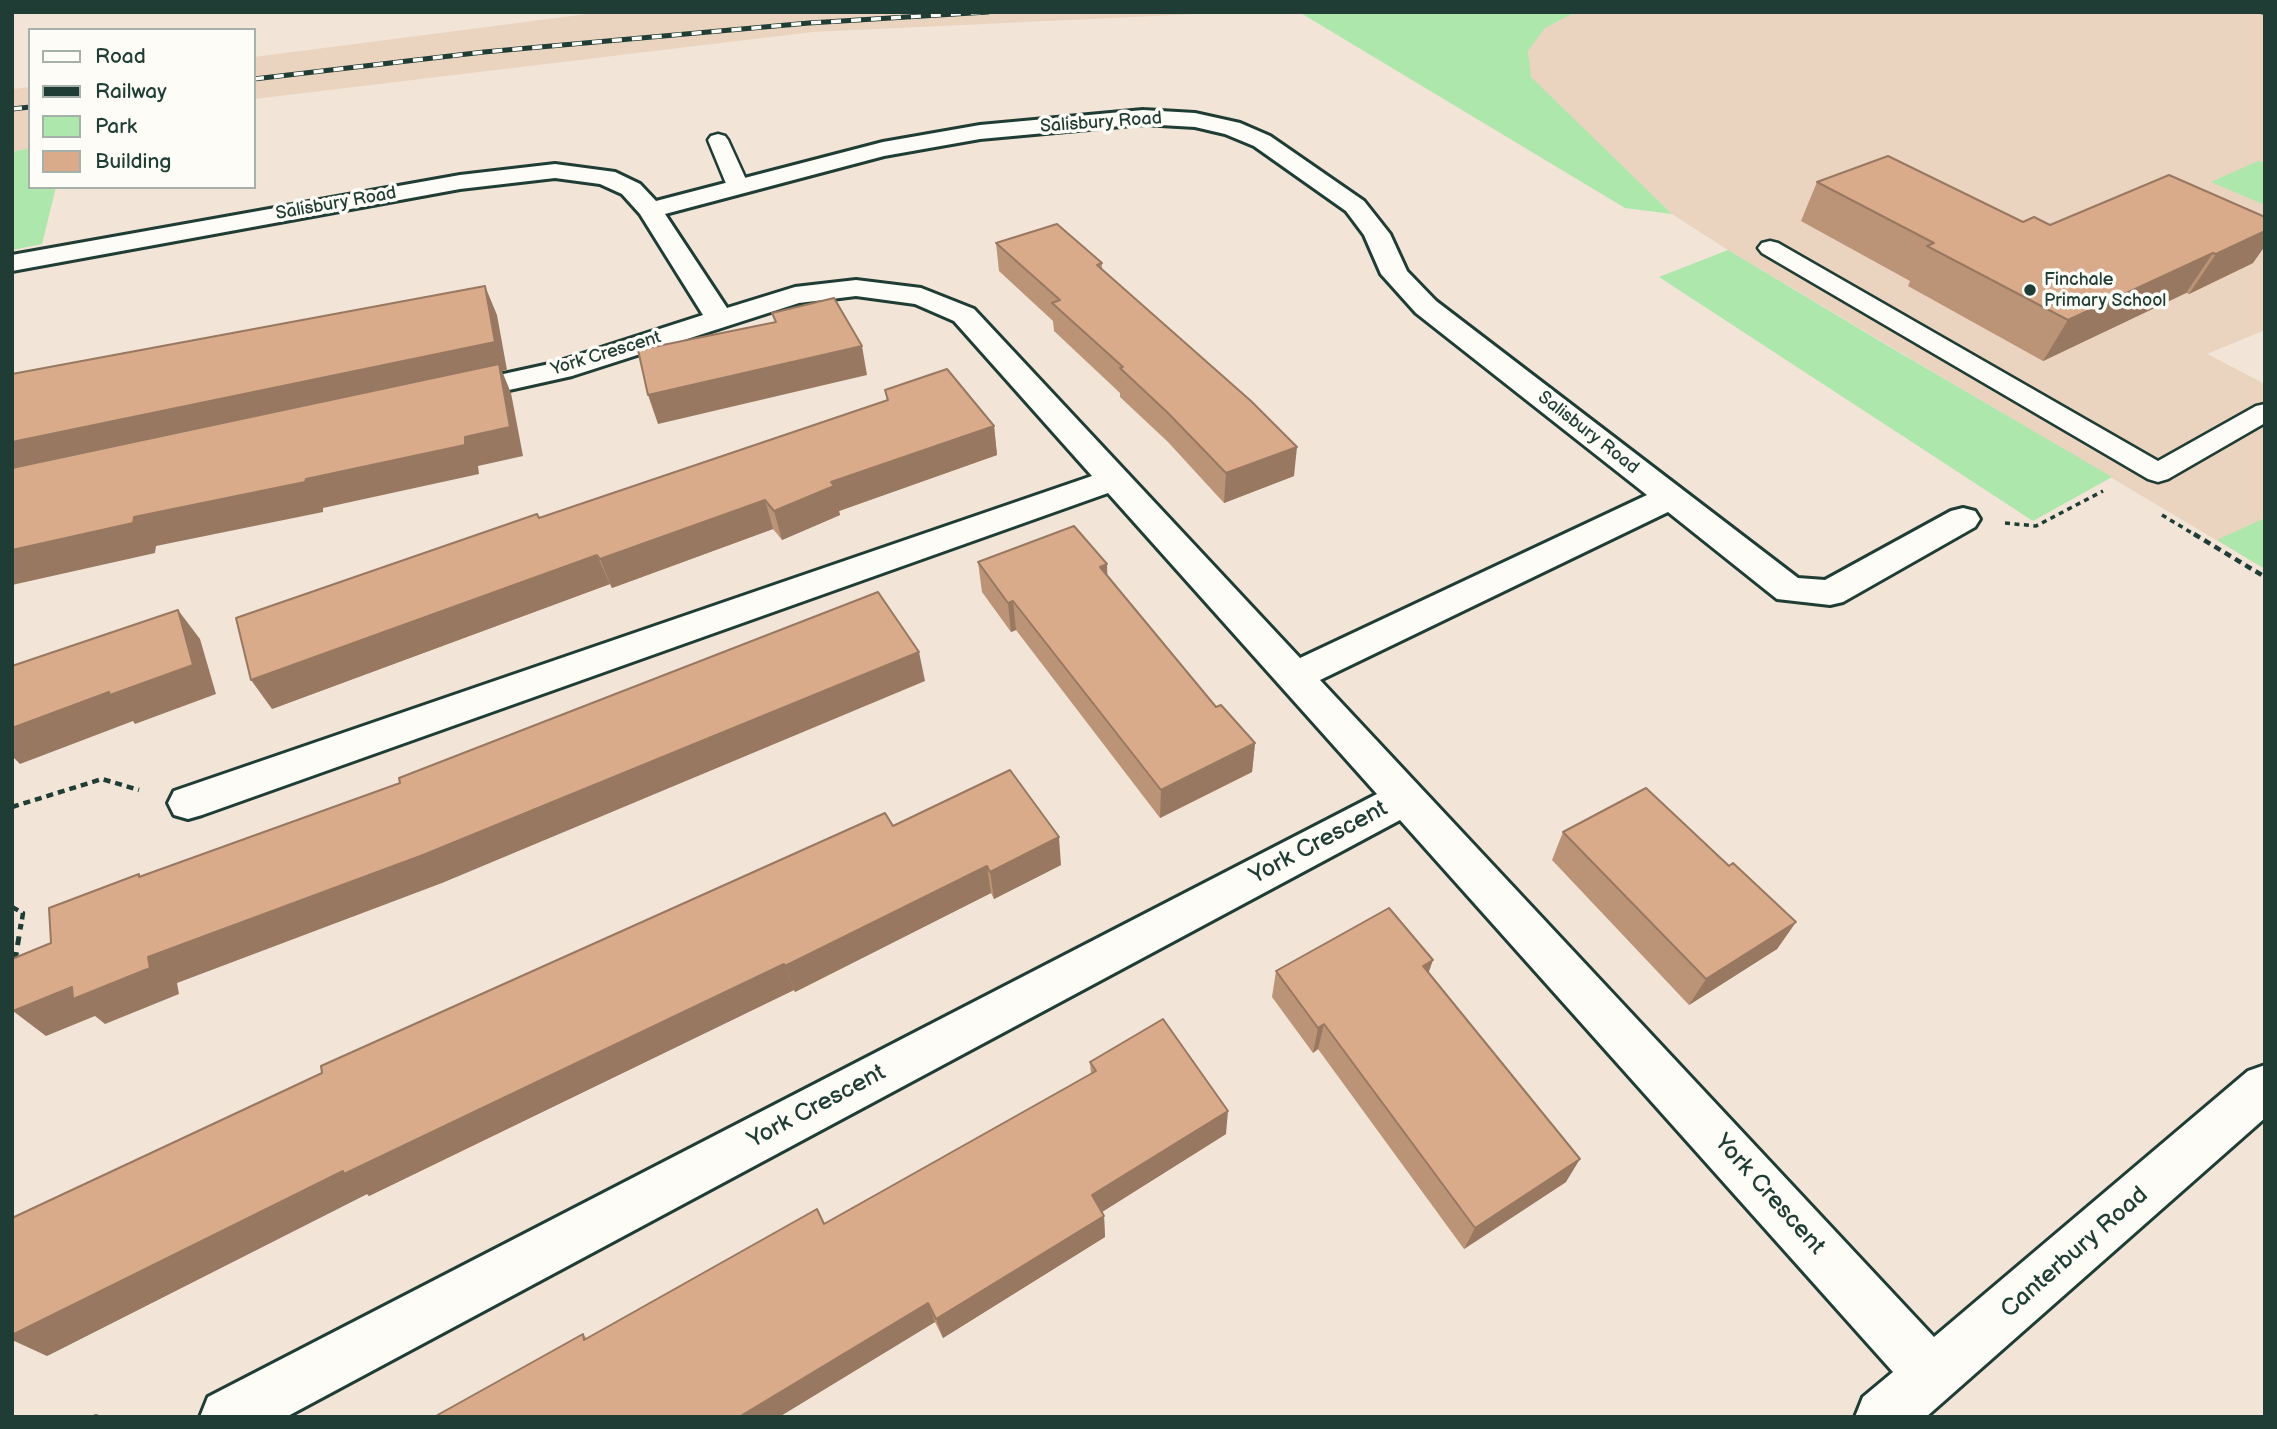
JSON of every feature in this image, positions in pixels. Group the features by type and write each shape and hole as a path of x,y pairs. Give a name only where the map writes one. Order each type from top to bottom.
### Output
{"street":[{"name":"Salisbury Road","path":"650,210 883,149 980,132 1143,117 1195,120 1232,128 1262,141 1355,206 1377,234 1395,274 1426,307 1789,590 1830,593 1963,519"},
{"name":"Salisbury Road","path":"12,263 460,182 555,171 606,177 631,189 650,210 719,318"},
{"name":"York Crescent","path":"427,399 561,370 795,295 856,288 921,296 964,315 1933,1376"},
{"path":"188,803 1115,479"},
{"path":"1295,676 1671,497"},
{"name":"York Crescent","path":"228,1417 1406,798"},
{"name":"Canterbury Road","path":"1883,1417 2265,1087"}],"lane":[{"path":"718,140 738,186"},
{"path":"1770,248 2158,473 2265,412"}],"path":[{"path":"1963,519 2036,526 2113,486"},
{"path":"2160,514 2265,577"},
{"path":"12,807 102,779 188,803"},
{"path":"12,907 23,913 15,966"}],"shaded area":[{"path":"603,12 1239,12 812,32 256,99 256,57"},
{"name":"Finchale Primary School","path":"1576,12 2265,12 2265,330 2207,354 2265,384 2265,569 1728,250 1672,214 1530,77 1528,51 1544,28"},
{"path":"28,87 28,148 12,152 12,89"}],"green space":[{"path":"1299,12 1576,12 1545,28 1528,51 1531,77 1672,214 1625,208"},
{"path":"28,148 28,189 56,189 42,244 12,250 12,152"},
{"path":"2258,161 2265,163 2265,205 2211,182"},
{"path":"1728,250 2112,477 2033,521 1659,277"},
{"path":"2265,518 2265,569 2217,540"}],"building":[{"path":"1888,156 2023,222 2034,217 2050,225 2169,175 2265,217 2265,231 2068,320 1927,246 1934,243 1817,182"},
{"path":"1057,224 1102,263 1097,265 1251,401 1297,447 1226,473 1120,368 1123,367 1052,303 1060,300 996,243"},
{"path":"485,286 495,342 12,442 12,374"},
{"path":"834,298 862,346 648,395 638,350 776,322 772,313"},
{"path":"499,364 510,427 465,437 465,445 306,479 305,482 134,517 133,523 12,550 12,468"},
{"path":"947,369 994,426 831,482 834,486 774,511 765,500 600,559 597,555 251,680 236,618 537,514 539,518 888,400 885,390"},
{"path":"1074,526 1107,564 1100,567 1216,707 1221,705 1255,743 1161,790 1013,601 1008,603 978,562"},
{"path":"878,592 919,652 423,855 148,957 150,968 73,999 72,987 13,1011 12,959 51,943 49,908 400,783 399,778"},
{"path":"178,610 193,665 110,695 109,692 12,728 12,666"},
{"path":"1010,770 1059,837 990,872 987,866 785,966 784,964 344,1174 343,1171 12,1335 12,1218 322,1073 321,1066 885,813 893,826"},
{"path":"1646,788 1729,866 1733,863 1796,922 1706,979 1563,832"},
{"path":"1389,908 1433,960 1423,966 1580,1159 1475,1228 1324,1024 1318,1028 1276,971"},
{"path":"1163,1019 1228,1111 1092,1195 1104,1216 936,1319 928,1303 739,1417 434,1417 583,1334 584,1340 817,1209 824,1224 1096,1071 1090,1062"}],"railway":[{"path":"256,79 484,52 809,23 988,12"},
{"path":"12,109 28,107"}],"place":[{"name":"Finchale Primary School","path":"2030,290"}]}
